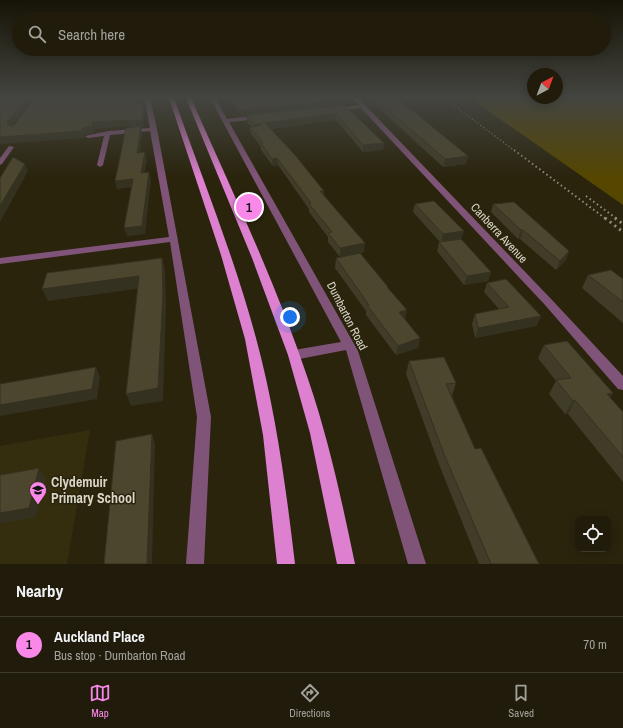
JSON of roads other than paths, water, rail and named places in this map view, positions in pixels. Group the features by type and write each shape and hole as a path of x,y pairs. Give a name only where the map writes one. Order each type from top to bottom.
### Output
{"main road":[{"path":"180,124 242,308 261,385 272,448 286,564"},
{"path":"199,124 252,246 294,355 307,394 329,477 346,564"}],"street":[{"path":"153,124 204,417 195,564"},
{"name":"Dumbarton Road","path":"228,124 349,345 417,564"},
{"name":"Canberra Avenue","path":"380,124 623,385"},
{"path":"88,136 154,129"},
{"path":"100,165 108,133"},
{"path":"0,163 12,147"},
{"path":"0,261 174,239"},
{"path":"294,355 349,345"}],"railway":[{"path":"479,124 515,151"},
{"path":"514,150 606,219"},
{"path":"586,196 617,219"},
{"path":"605,218 623,232"},
{"path":"615,218 623,224"}],"place":[{"name":"Auckland Place","path":"249,207"},
{"name":"Clydemuir Primary School","path":"38,505"}]}
